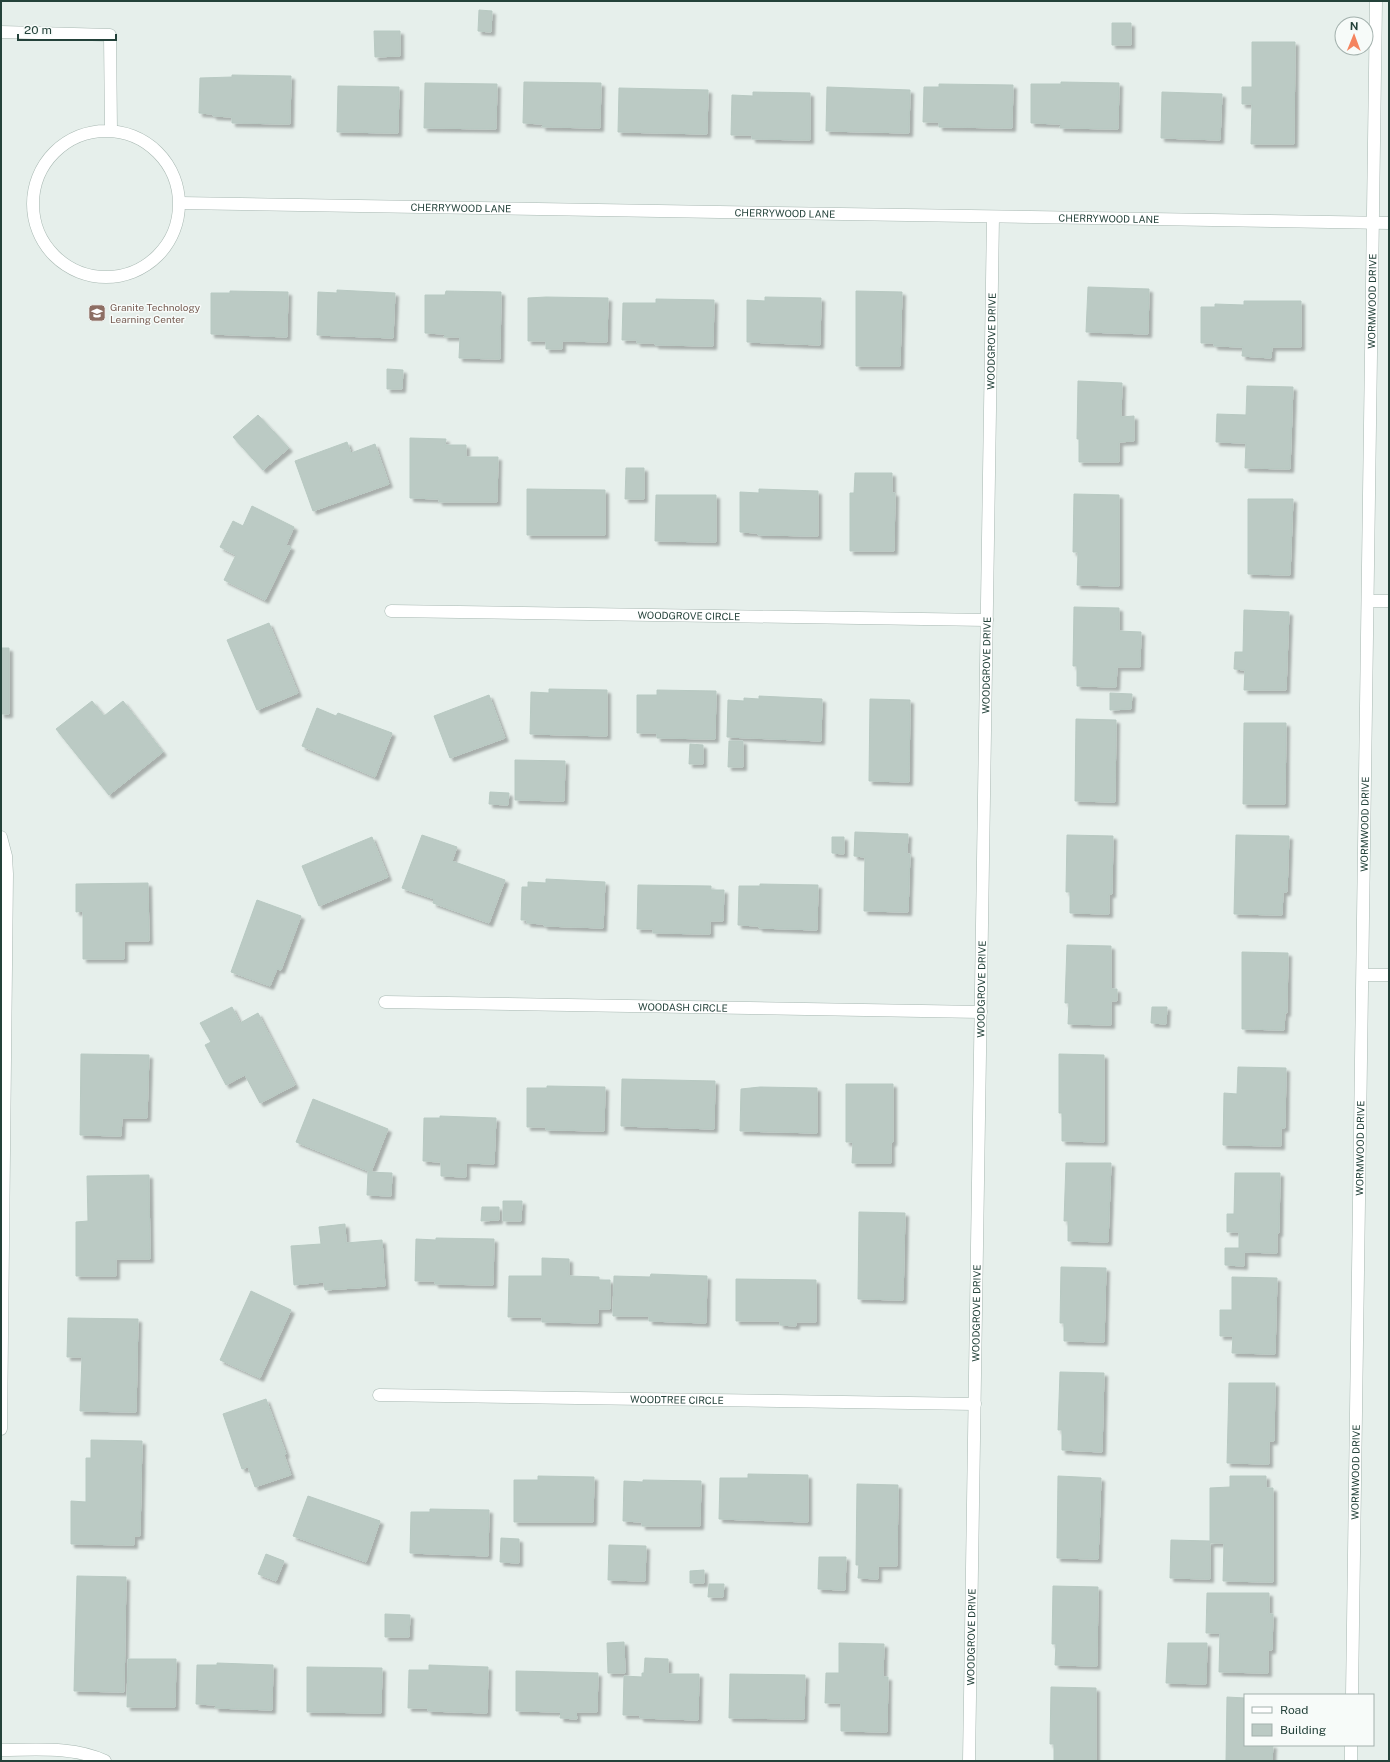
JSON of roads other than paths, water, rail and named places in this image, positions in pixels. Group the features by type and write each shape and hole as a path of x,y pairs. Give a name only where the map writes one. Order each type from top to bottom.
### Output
{"street":[{"name":"WORMWOOD DRIVE","path":"1352,1694 1376,1"},
{"path":"1,32 110,35 111,131"},
{"path":"111,131 133,136 152,147 167,164 176,184 180,203 175,230 162,251 143,267 120,276 95,277 72,269 52,254 38,233 33,209 35,185 46,162 64,145 86,134 111,131"},
{"name":"CHERRYWOOD LANE","path":"180,203 1389,223"},
{"name":"WOODGROVE DRIVE","path":"969,1761 993,217"},
{"path":"1368,601 1389,601"},
{"name":"WOODGROVE CIRCLE","path":"391,611 987,620"},
{"path":"1,837 6,856 7,874 1,1429"},
{"path":"1362,974 1389,975"},
{"name":"WOODASH CIRCLE","path":"385,1002 981,1012"},
{"name":"WOODTREE CIRCLE","path":"379,1395 975,1404"},
{"path":"1351,1746 1351,1761"},
{"path":"1,1750 63,1750 91,1754 104,1761"}],"place":[{"name":"Granite Technology Learning Center","path":"97,313"}]}
